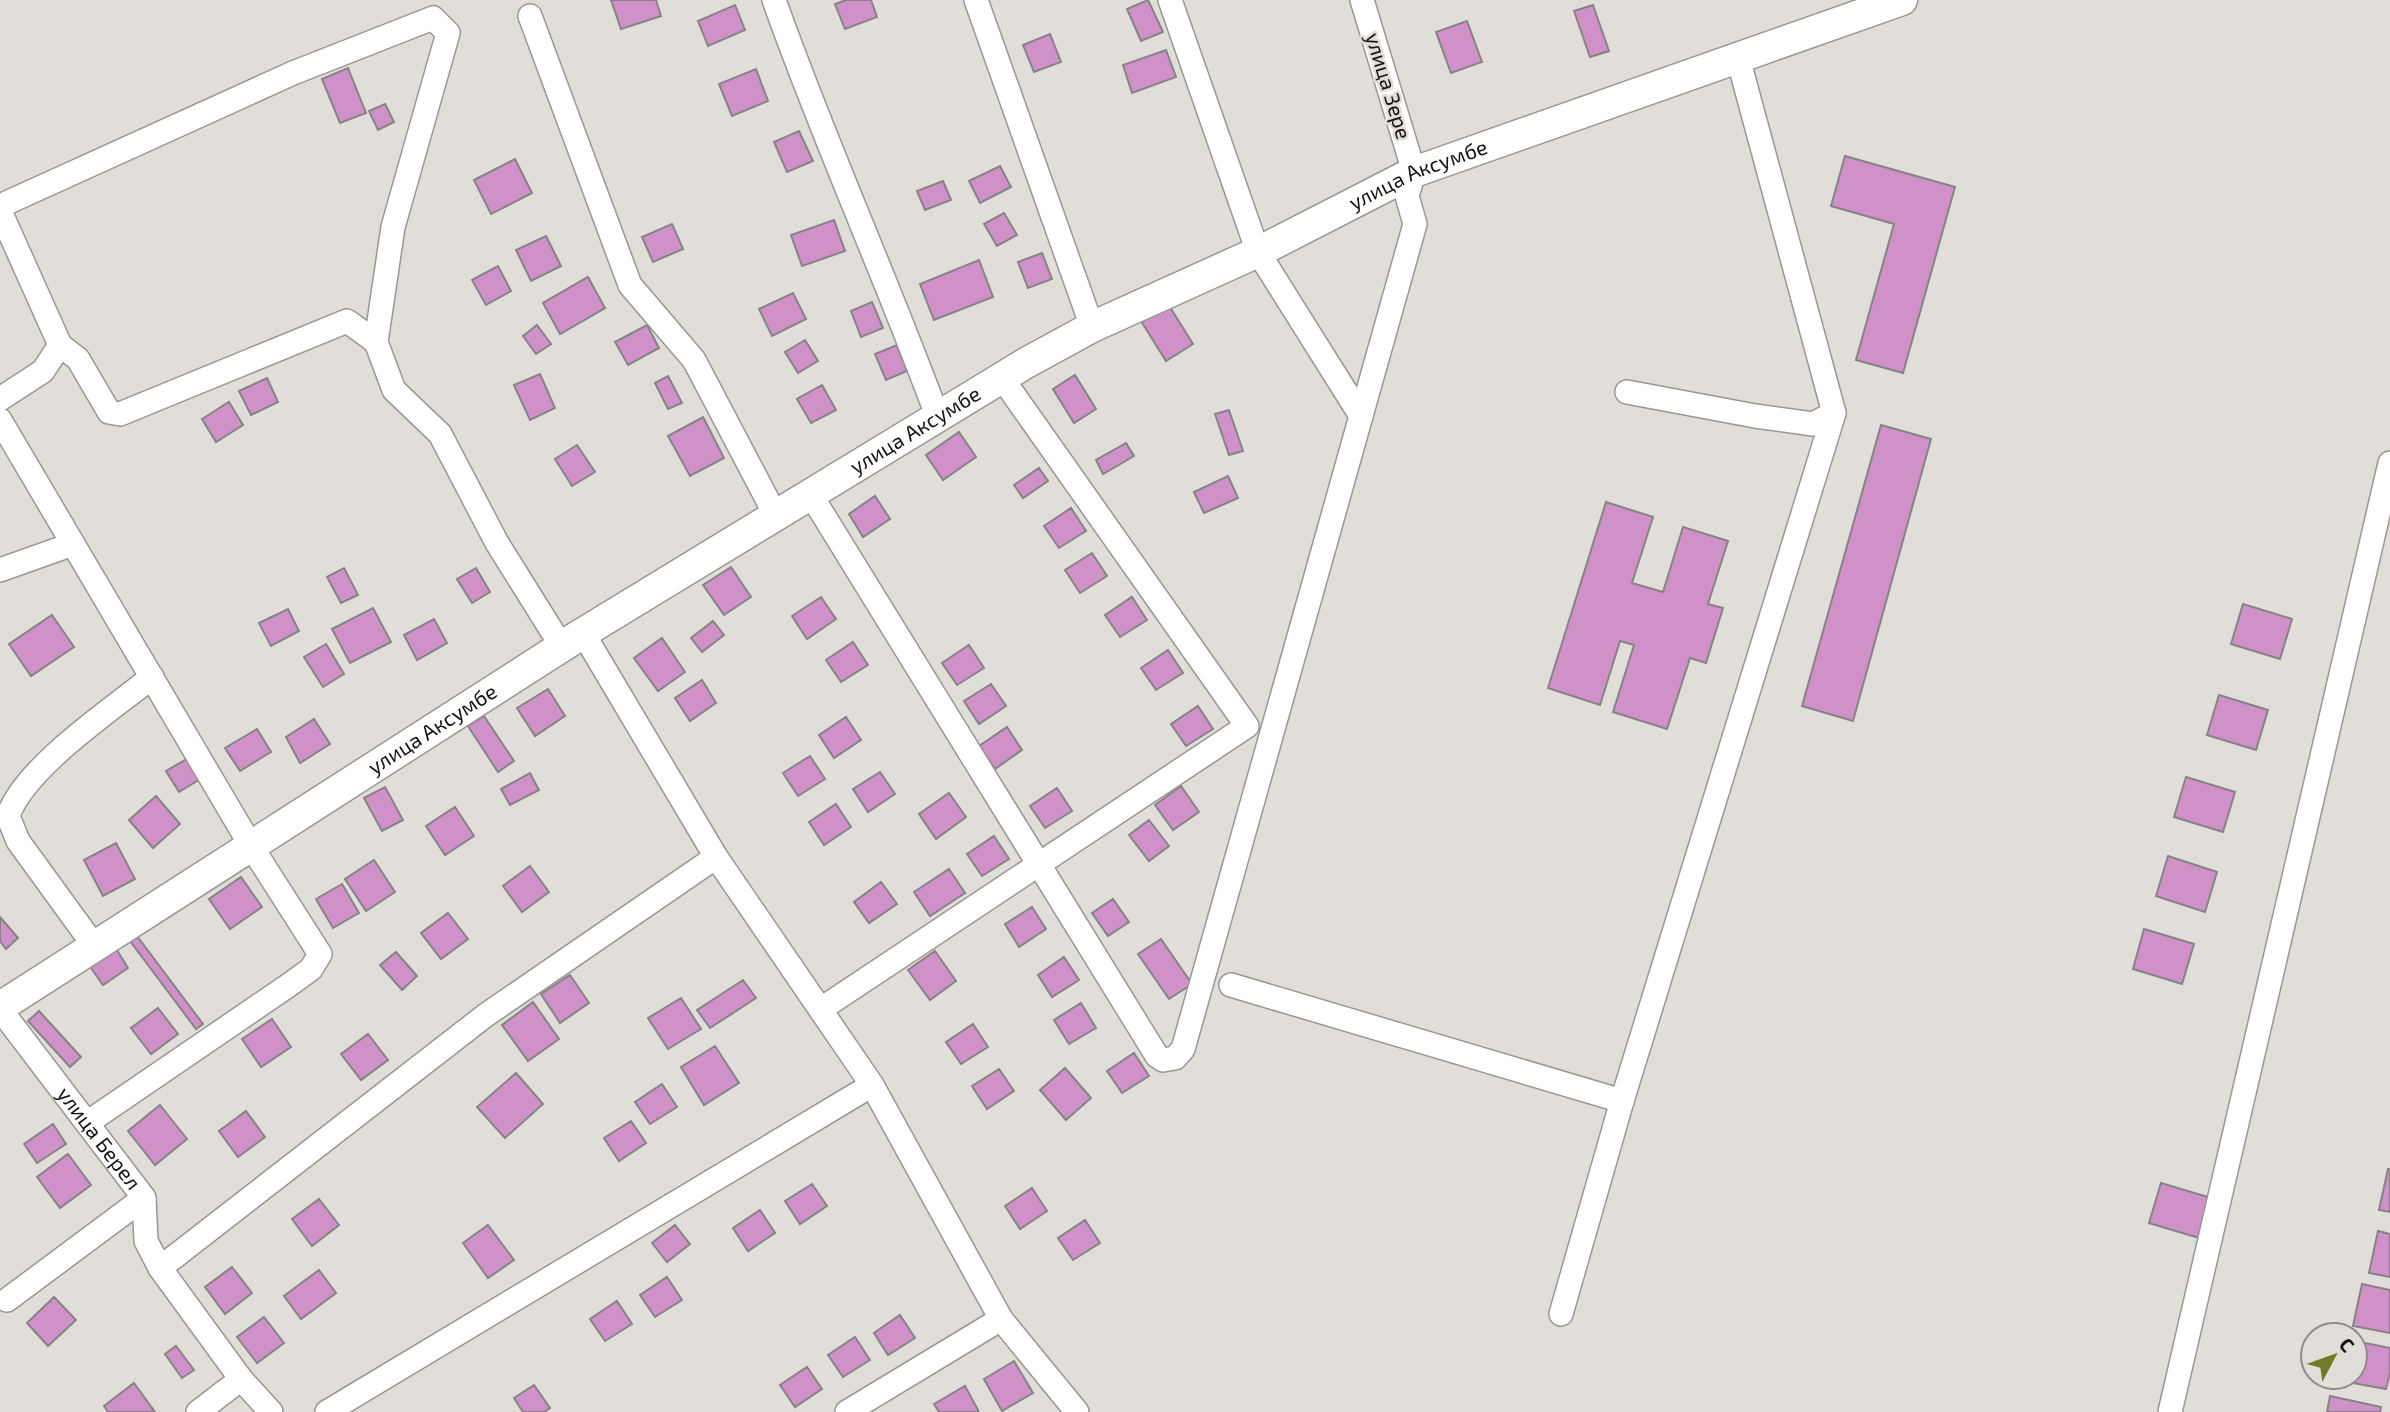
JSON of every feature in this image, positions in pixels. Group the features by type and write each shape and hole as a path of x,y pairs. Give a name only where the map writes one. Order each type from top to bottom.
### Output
{"main road":[{"name":"улица Аксумбе","path":"0,1008 572,640 1002,378 1092,327 1258,252 1414,172 1902,0"}],"street":[{"path":"774,0 939,418"},
{"path":"976,0 1092,327"},
{"path":"1170,0 1258,252 1361,416"},
{"name":"улица Зере","path":"1362,0 1414,172"},
{"path":"530,16 630,285 694,360 776,516"},
{"path":"0,206 293,74 433,18 448,33 393,227 376,341 394,390 440,435 497,543 572,640 872,1085 1001,1319 1077,1412"},
{"path":"1561,1314 1622,1101 1834,413 1738,58"},
{"path":"811,495 1157,1056 1163,1060 1175,1058 1183,1049 1415,224 1407,196 1414,172"},
{"path":"0,211 60,345 78,359 109,412 120,414 347,321 376,341"},
{"path":"0,399 43,372 60,345"},
{"path":"1002,378 1247,726 1272,733"},
{"path":"1627,391 1755,416 1814,424 1834,413"},
{"path":"0,420 251,846 320,954 312,968 289,985 87,1123"},
{"path":"2170,1412 2390,463"},
{"path":"0,570 73,544"},
{"path":"95,947 18,841 8,816 13,801 44,766 152,677"},
{"path":"821,1009 1247,726"},
{"path":"160,1268 486,1015 716,857"},
{"path":"1231,985 1622,1101"},
{"name":"улица Берел","path":"0,1008 144,1198 146,1241 160,1268 241,1380 271,1412"},
{"path":"327,1412 872,1085"},
{"path":"7,1300 144,1198"},
{"path":"847,1412 1001,1319"},
{"path":"198,1412 241,1380"}],"building":[{"path":"611,0 656,0 661,16 621,29"},
{"path":"846,0 871,0 877,17 845,29 835,4"},
{"path":"1148,0 1163,32 1141,41 1127,9"},
{"path":"735,5 745,30 708,46 698,21"},
{"path":"1593,5 1609,51 1590,57 1574,11"},
{"path":"1467,21 1482,62 1451,73 1436,32"},
{"path":"1050,34 1061,62 1034,72 1023,45"},
{"path":"1166,50 1176,77 1132,93 1123,65"},
{"path":"348,68 366,113 340,123 322,79"},
{"path":"756,69 768,101 732,116 719,84"},
{"path":"385,104 394,122 378,130 369,111"},
{"path":"799,131 813,161 787,172 774,142"},
{"path":"1845,156 1955,187 1903,373 1856,360 1894,224 1831,206"},
{"path":"515,159 532,193 491,214 474,180"},
{"path":"1000,166 1011,187 980,203 969,181"},
{"path":"943,181 951,200 925,210 917,191"},
{"path":"1004,213 1017,235 997,246 984,224"},
{"path":"834,220 845,251 802,266 791,235"},
{"path":"672,224 683,249 653,262 642,237"},
{"path":"546,236 561,266 531,281 516,250"},
{"path":"1042,253 1052,279 1028,288 1018,262"},
{"path":"979,260 993,297 934,320 920,284"},
{"path":"498,266 511,291 486,305 472,280"},
{"path":"588,277 605,308 560,334 543,303"},
{"path":"793,293 806,319 772,336 759,309"},
{"path":"872,302 883,328 861,337 851,311"},
{"path":"1168,304 1193,344 1166,361 1141,321"},
{"path":"537,325 551,344 536,354 523,336"},
{"path":"647,325 659,348 628,365 615,342"},
{"path":"805,340 818,361 798,373 785,352"},
{"path":"897,345 907,371 886,380 875,354"},
{"path":"540,374 555,408 530,420 514,385"},
{"path":"1075,375 1096,409 1074,423 1053,389"},
{"path":"668,376 682,403 668,409 655,383"},
{"path":"267,378 278,402 251,415 239,391"},
{"path":"822,385 836,410 811,423 797,399"},
{"path":"229,402 243,425 216,442 202,419"},
{"path":"1229,410 1243,451 1229,455 1215,414"},
{"path":"703,417 724,458 690,476 668,436"},
{"path":"1881,425 1931,439 1853,721 1802,706"},
{"path":"959,432 976,457 943,480 926,455"},
{"path":"1126,443 1134,456 1103,474 1096,460"},
{"path":"577,445 595,472 572,486 555,459"},
{"path":"1039,468 1048,481 1023,498 1014,485"},
{"path":"1228,476 1238,498 1204,513 1194,492"},
{"path":"875,496 890,519 863,537 849,514"},
{"path":"1606,502 1653,517 1632,583 1663,592 1683,527 1728,541 1708,604 1723,608 1706,663 1690,658 1667,729 1613,712 1634,645 1620,641 1600,705 1548,688"},
{"path":"1071,508 1086,531 1059,548 1044,526"},
{"path":"1092,553 1107,576 1080,593 1065,570"},
{"path":"731,567 751,597 724,615 703,585"},
{"path":"344,568 358,595 341,603 327,577"},
{"path":"476,568 490,592 472,603 457,579"},
{"path":"821,597 836,619 807,639 792,616"},
{"path":"1132,597 1147,620 1120,637 1105,615"},
{"path":"2243,604 2292,619 2280,659 2231,644"},
{"path":"373,608 391,642 350,663 332,629"},
{"path":"288,609 299,631 271,646 259,623"},
{"path":"52,615 74,647 31,676 9,644"},
{"path":"434,619 447,643 417,660 404,635"},
{"path":"713,621 724,635 702,652 691,638"},
{"path":"662,638 685,672 658,691 634,658"},
{"path":"853,642 868,665 841,682 826,660"},
{"path":"326,644 344,674 323,687 304,657"},
{"path":"969,645 984,668 957,685 942,663"},
{"path":"1168,650 1183,673 1156,690 1141,668"},
{"path":"702,680 716,703 690,721 675,698"},
{"path":"991,684 1006,706 979,724 964,701"},
{"path":"548,689 565,716 535,736 517,708"},
{"path":"2219,695 2268,710 2256,750 2207,735"},
{"path":"1198,706 1213,729 1186,746 1171,724"},
{"path":"484,716 514,761 498,772 468,726"},
{"path":"846,717 861,740 834,758 819,735"},
{"path":"314,719 330,744 300,763 286,737"},
{"path":"1007,727 1022,750 995,769 979,746"},
{"path":"257,729 271,752 240,771 225,748"},
{"path":"810,756 825,779 798,796 783,773"},
{"path":"190,757 202,778 179,792 166,771"},
{"path":"880,772 895,794 868,812 853,789"},
{"path":"530,773 539,790 510,805 501,789"},
{"path":"2186,777 2235,792 2223,832 2174,817"},
{"path":"1181,786 1199,812 1173,830 1155,805"},
{"path":"385,787 403,820 382,831 364,798"},
{"path":"1057,788 1072,811 1045,828 1030,806"},
{"path":"949,793 966,817 936,839 919,814"},
{"path":"156,796 180,824 153,848 129,820"},
{"path":"836,804 851,827 824,845 809,822"},
{"path":"455,807 474,836 445,855 426,826"},
{"path":"1149,820 1169,846 1149,861 1129,835"},
{"path":"994,836 1009,859 982,876 967,854"},
{"path":"116,843 135,879 103,896 84,860"},
{"path":"2168,856 2217,872 2205,912 2156,896"},
{"path":"374,860 395,892 366,911 345,879"},
{"path":"530,866 549,892 522,912 503,886"},
{"path":"949,869 965,893 930,916 914,892"},
{"path":"241,877 262,907 230,929 209,899"},
{"path":"881,882 897,904 869,923 854,902"},
{"path":"342,884 359,913 333,928 316,899"},
{"path":"1113,899 1129,922 1108,936 1092,913"},
{"path":"1032,907 1046,929 1019,947 1005,924"},
{"path":"448,913 468,939 441,959 421,933"},
{"path":"0,917 18,938 6,949 0,941"},
{"path":"2144,929 2194,944 2182,984 2133,969"},
{"path":"134,932 203,1024 196,1029 127,937"},
{"path":"1161,939 1192,984 1169,999 1138,954"},
{"path":"115,947 128,968 103,985 89,965"},
{"path":"935,951 956,981 930,1000 908,970"},
{"path":"396,952 417,976 402,990 380,965"},
{"path":"1064,957 1079,980 1052,997 1038,975"},
{"path":"570,975 589,1003 560,1023 541,994"},
{"path":"743,980 756,998 710,1028 697,1010"},
{"path":"681,998 701,1029 668,1049 648,1018"},
{"path":"533,1002 559,1039 528,1061 502,1025"},
{"path":"1081,1003 1096,1028 1069,1044 1054,1020"},
{"path":"158,1008 178,1034 151,1054 131,1028"},
{"path":"39,1011 81,1057 70,1067 28,1021"},
{"path":"272,1019 291,1047 261,1067 242,1039"},
{"path":"973,1024 988,1047 961,1064 946,1042"},
{"path":"368,1034 388,1060 361,1080 341,1054"},
{"path":"715,1046 739,1083 704,1105 681,1067"},
{"path":"1134,1053 1149,1076 1122,1093 1107,1071"},
{"path":"1065,1068 1091,1098 1066,1120 1040,1090"},
{"path":"999,1069 1014,1091 987,1109 972,1086"},
{"path":"516,1073 543,1104 505,1138 477,1107"},
{"path":"662,1084 677,1107 650,1124 635,1102"},
{"path":"160,1105 187,1139 155,1165 128,1131"},
{"path":"246,1111 265,1137 238,1157 219,1131"},
{"path":"631,1121 646,1143 619,1161 604,1138"},
{"path":"53,1124 66,1144 37,1163 24,1144"},
{"path":"68,1154 91,1185 60,1208 37,1177"},
{"path":"2390,1169 2390,1212 2379,1210"},
{"path":"2161,1183 2211,1198 2199,1238 2149,1223"},
{"path":"812,1184 827,1206 800,1224 785,1201"},
{"path":"1032,1188 1047,1211 1020,1229 1005,1206"},
{"path":"319,1199 339,1225 312,1246 292,1219"},
{"path":"760,1210 775,1233 748,1251 733,1228"},
{"path":"1085,1220 1100,1243 1073,1260 1058,1238"},
{"path":"488,1225 514,1260 488,1278 463,1243"},
{"path":"675,1225 690,1244 667,1262 652,1243"},
{"path":"2378,1231 2390,1234 2390,1277 2369,1273"},
{"path":"232,1267 252,1293 225,1314 205,1287"},
{"path":"319,1270 336,1293 301,1319 284,1296"},
{"path":"667,1277 682,1300 655,1317 640,1295"},
{"path":"2362,1284 2390,1290 2390,1333 2369,1329 2369,1321 2354,1321"},
{"path":"54,1297 76,1320 48,1346 27,1323"},
{"path":"617,1301 632,1324 605,1341 590,1319"},
{"path":"900,1315 915,1338 888,1355 874,1333"},
{"path":"264,1317 284,1343 257,1363 237,1337"},
{"path":"855,1337 870,1360 843,1377 828,1355"},
{"path":"2369,1344 2390,1348 2390,1373 2386,1389 2369,1386"},
{"path":"176,1346 194,1370 182,1378 165,1354"},
{"path":"1014,1361 1033,1393 1002,1411 984,1379"},
{"path":"807,1367 822,1389 795,1407 780,1385"},
{"path":"134,1383 155,1412 108,1412 104,1406"},
{"path":"534,1385 550,1408 544,1412 523,1412 514,1398"},
{"path":"965,1386 979,1412 939,1412 934,1404"},
{"path":"2330,1396 2381,1407 2380,1412 2327,1412"}]}
